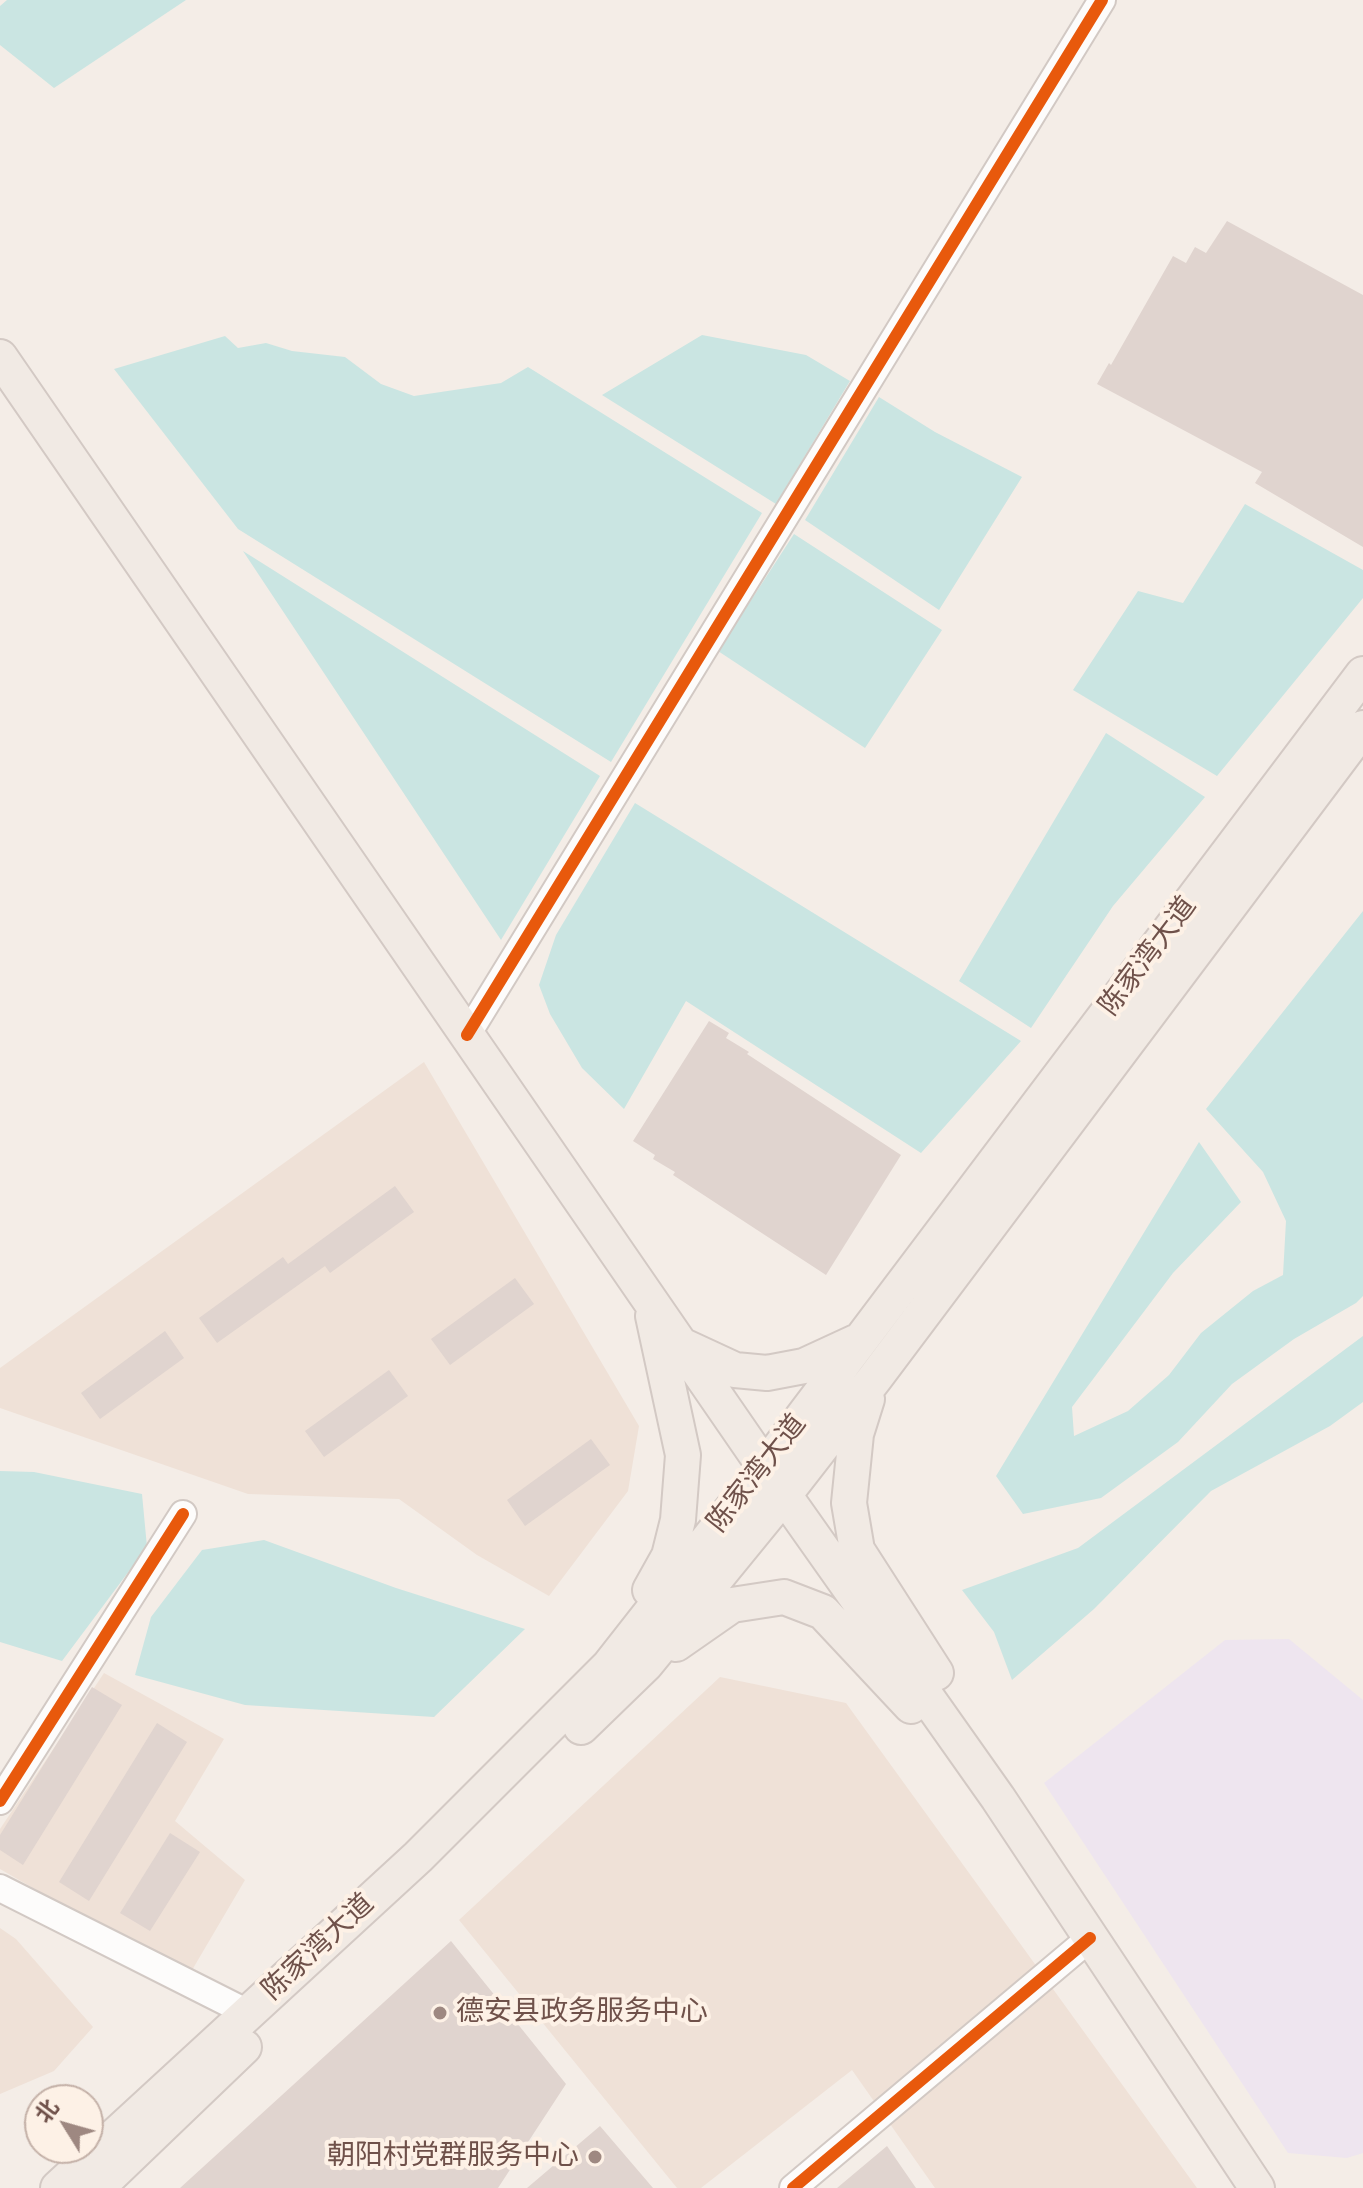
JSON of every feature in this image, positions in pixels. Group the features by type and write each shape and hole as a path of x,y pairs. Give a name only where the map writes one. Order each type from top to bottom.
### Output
{"main road":[{"path":"0,357 784,1495 998,1798 1257,2188"},
{"name":"陈家湾大道","path":"58,2188 418,1857 609,1666 765,1467 1363,674"},
{"name":"陈家湾大道","path":"97,2188 646,1664 875,1378 1363,728"},
{"path":"609,1666 669,1556 678,1520 683,1455 650,1300"},
{"path":"680,1344 735,1370 767,1373 804,1366 860,1340"},
{"path":"875,1378 856,1434 849,1503 857,1550 961,1712 998,1798"},
{"path":"646,1664 732,1605 784,1597 823,1612 998,1798"}],"street":[{"path":"467,1035 1102,0"},
{"path":"0,1801 183,1514"},
{"path":"0,1888 248,2013"},
{"path":"793,2188 1090,1938"}],"shaded area":[{"path":"424,1062 639,1426 628,1491 549,1596 477,1555 399,1499 248,1494 0,1408 0,1368"},
{"path":"1289,1639 1363,1700 1363,2153 1347,2158 1288,2153 1044,1783 1225,1640"},
{"path":"104,1673 224,1739 175,1821 245,1880 188,1977 0,1869 0,1829"},
{"path":"720,1677 846,1703 1197,2188 935,2188 852,2070 701,2188 677,2188 459,1920"},
{"path":"0,1928 16,1939 93,2027 54,2071 0,2094"}],"water":[{"path":"7,0 186,0 54,88 0,45 0,6"},
{"path":"702,335 806,355 850,381 776,504 602,395"},
{"path":"225,336 238,348 266,343 292,351 345,357 381,384 414,396 501,383 528,367 762,513 611,762 238,529 114,369"},
{"path":"879,397 935,432 1022,477 939,610 805,520"},
{"path":"1245,504 1363,570 1363,598 1217,776 1073,690 1138,591 1183,603"},
{"path":"794,534 942,630 865,748 718,651"},
{"path":"243,551 600,776 501,940"},
{"path":"1106,733 1205,797 1113,906 1031,1028 959,981"},
{"path":"635,803 1021,1041 921,1153 686,1001 624,1109 582,1068 550,1014 539,985 556,935"},
{"path":"1363,911 1363,1296 1294,1339 1232,1384 1178,1442 1101,1498 1023,1514 996,1476 1199,1142 1241,1202 1173,1273 1072,1407 1074,1436 1128,1411 1169,1375 1201,1333 1253,1291 1283,1275 1286,1221 1263,1172 1206,1109"},
{"path":"1363,1336 1363,1402 1330,1426 1211,1491 1094,1609 1012,1680 994,1632 962,1590 1078,1548"},
{"path":"0,1471 34,1472 142,1494 147,1547 62,1661 0,1642"},
{"path":"264,1540 396,1588 525,1629 434,1717 245,1705 135,1675 151,1617 202,1550"}],"building":[{"path":"1227,221 1363,295 1363,547 1255,483 1262,472 1097,384 1173,256 1186,263 1195,247 1206,253"},
{"path":"709,1021 729,1033 726,1038 749,1052 747,1054 901,1155 826,1275 673,1175 675,1172 653,1159 655,1155 633,1141"},
{"path":"395,1186 414,1212 330,1273 325,1266 217,1343 199,1318 283,1257 288,1264"},
{"path":"515,1278 534,1304 450,1365 431,1339"},
{"path":"165,1331 184,1358 100,1419 81,1393"},
{"path":"389,1370 408,1396 324,1457 305,1431"},
{"path":"591,1439 610,1465 525,1526 507,1500"},
{"path":"92,1687 122,1705 23,1865 0,1850 0,1835"},
{"path":"157,1723 187,1742 89,1901 59,1882"},
{"path":"170,1833 200,1852 150,1931 120,1913"},
{"name":"德安县政务服务中心","path":"451,1941 566,2084 498,2188 180,2188"},
{"name":"朝阳村党群服务中心","path":"600,2126 653,2188 527,2188"},
{"path":"887,2146 916,2188 837,2188"}],"cycle path":[{"path":"467,1035 1102,0"},
{"path":"0,1801 183,1514"},
{"path":"793,2188 1090,1938"}],"place":[{"name":"德安县政务服务中心","path":"440,2013"},
{"name":"朝阳村党群服务中心","path":"595,2157"}]}
